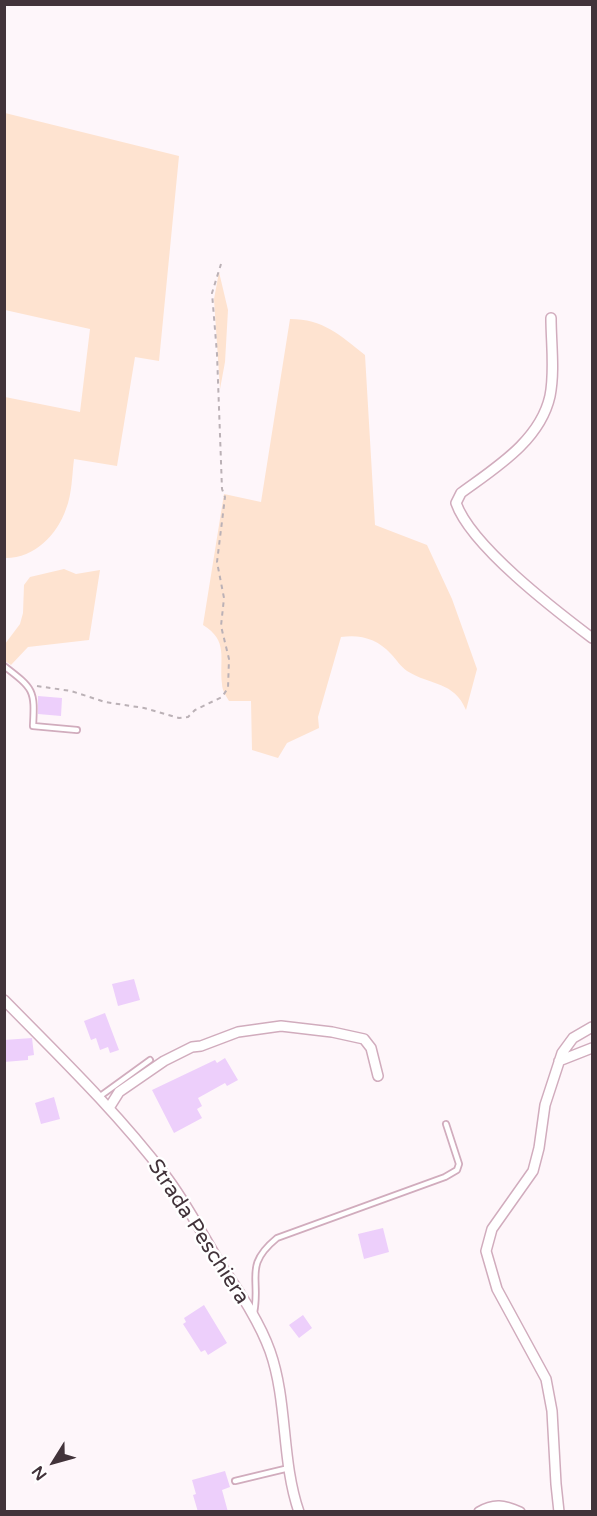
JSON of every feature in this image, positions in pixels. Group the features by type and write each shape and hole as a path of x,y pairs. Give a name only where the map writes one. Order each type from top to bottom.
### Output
{"street":[{"path":"551,318 552,381 541,420 522,446 461,493 456,503 459,513 485,546 554,610 592,638"},
{"name":"Strada Peschiera","path":"4,1000 99,1097 166,1176 253,1316 270,1350 276,1370 289,1468 299,1512"},
{"path":"109,1108 119,1092 164,1061 238,1032 281,1026 332,1032 364,1039 371,1048 378,1076"},
{"path":"559,1512 552,1411 546,1379 497,1289 486,1251 492,1229 533,1171 545,1106 562,1053 573,1038 592,1027"},
{"path":"559,1061 592,1048"},
{"path":"479,1512 489,1506 503,1504 520,1512"}],"lane":[{"path":"4,666 32,691 33,726 77,730"},
{"path":"99,1097 150,1060"},
{"path":"253,1316 255,1310 254,1280 257,1261 263,1249 277,1238 445,1177 457,1170 459,1164 446,1124"},
{"path":"235,1481 289,1468"}],"path":[{"path":"25,684 71,691 105,702 144,708 179,718 188,717 195,710 216,701 228,688 229,659 221,626 224,598 217,562 225,497 222,489 217,354 212,293 221,264"}],"shaded area":[{"path":"5,113 179,156 159,361 135,357 117,466 74,459 71,491 57,528 43,544 34,550 15,557 4,558 5,397 80,412 90,329 5,310"},
{"path":"219,272 228,310 225,362 220,389 214,299"},
{"path":"290,319 322,325 365,355 375,525 427,545 452,599 477,669 466,710 455,694 441,685 407,671 386,649 374,641 355,636 341,637 318,717 319,728 287,743 278,758 252,750 251,701 229,701 222,686 220,644 217,637 203,625 224,494 261,502"},
{"path":"64,569 76,574 100,570 89,640 28,647 11,665 5,661 5,644 20,624 23,613 24,585 30,577"}],"building":[{"path":"38,696 62,698 61,716 38,714"},
{"path":"134,979 140,1000 118,1006 112,984"},
{"path":"105,1013 119,1050 110,1053 108,1047 100,1050 96,1038 91,1040 84,1021"},
{"path":"32,1038 34,1055 28,1056 28,1060 4,1062 4,1040"},
{"path":"225,1058 238,1080 227,1086 225,1083 198,1098 202,1106 197,1109 202,1118 174,1133 152,1090 215,1060 217,1063"},
{"path":"54,1097 60,1119 41,1124 35,1103"},
{"path":"383,1228 389,1252 364,1259 358,1234"},
{"path":"204,1305 227,1343 208,1355 205,1350 201,1352 183,1324 186,1322 184,1318"},
{"path":"303,1315 312,1328 299,1338 289,1325"},
{"path":"225,1471 230,1487 222,1490 228,1512 198,1512 192,1480"}]}
